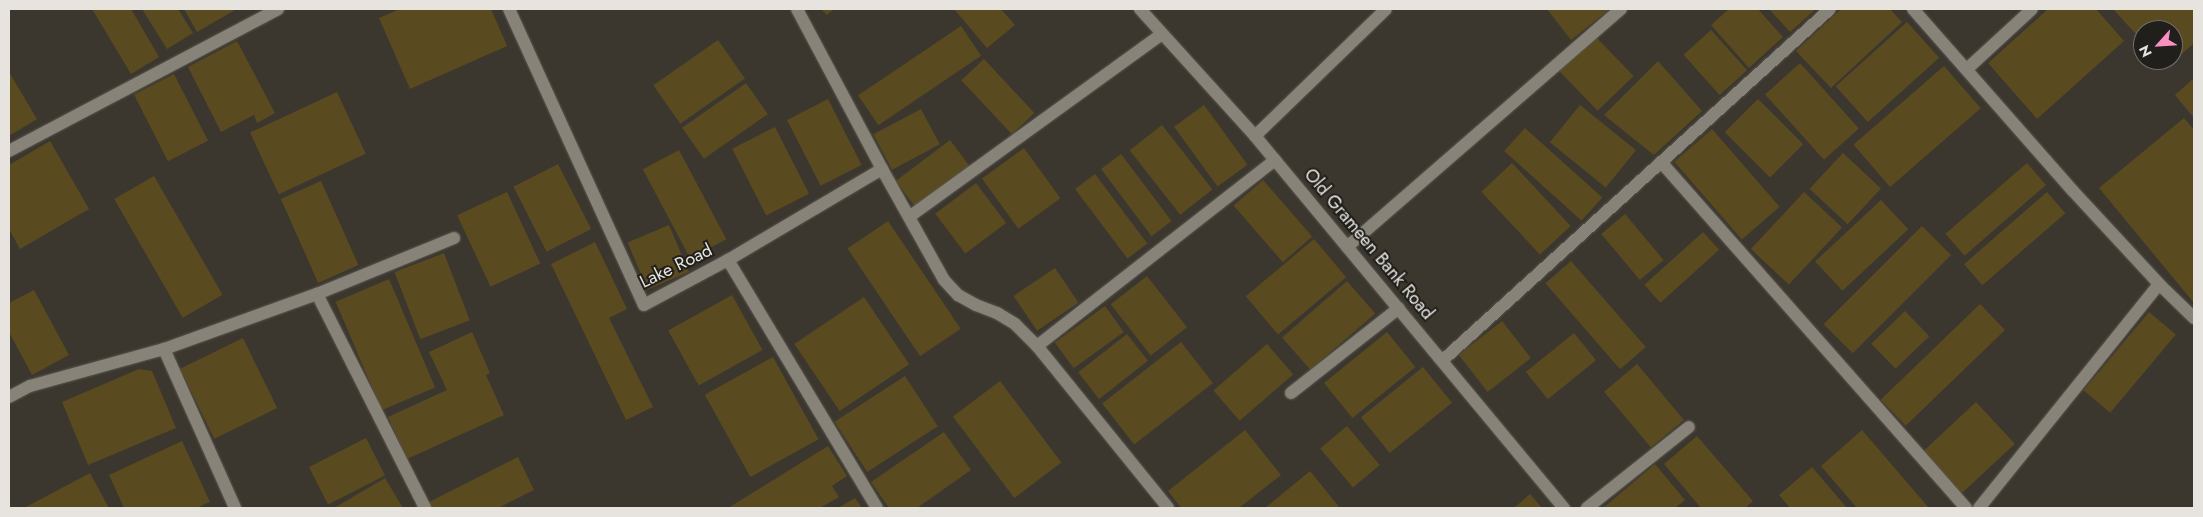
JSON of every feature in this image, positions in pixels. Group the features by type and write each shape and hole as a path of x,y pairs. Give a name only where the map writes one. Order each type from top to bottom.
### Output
{"street":[{"path":"9,151 278,9"},
{"name":"Lake Road","path":"509,9 644,305 728,260 877,508"},
{"path":"797,9 882,169 944,280 958,295 976,305 997,313 1015,324 1037,346 1168,508"},
{"name":"Old Grameen Bank Road","path":"1140,9 1255,136 1564,508"},
{"path":"1255,136 1386,9"},
{"path":"1348,247 1621,9"},
{"path":"1443,360 1830,9"},
{"path":"1913,9 1967,68 2073,191 2194,318"},
{"path":"1967,68 2032,9"},
{"path":"909,217 1162,34"},
{"path":"1037,346 1275,160"},
{"path":"1661,162 1966,508"},
{"path":"728,260 882,169"},
{"path":"9,397 30,386 164,350 317,294 454,238"},
{"path":"1979,508 2160,284"},
{"path":"317,294 425,508"},
{"path":"1291,393 1399,308"},
{"path":"164,350 235,508"},
{"path":"1587,508 1689,428"}],"building":[{"path":"92,9 131,9 159,57 131,74"},
{"path":"142,9 178,9 193,33 167,49"},
{"path":"184,9 234,9 235,10 197,32"},
{"path":"400,9 491,9 507,46 410,89 379,18"},
{"path":"821,9 834,9 827,15"},
{"path":"954,9 1001,9 1015,25 987,48"},
{"path":"1547,9 1610,9 1571,40"},
{"path":"1729,9 1758,9 1783,37 1749,68 1711,25"},
{"path":"1769,9 1816,9 1790,32"},
{"path":"1841,9 1890,9 1902,22 1831,88 1796,51"},
{"path":"2048,9 2096,9 2124,41 2037,119 1988,63"},
{"path":"2113,9 2194,9 2194,43 2183,53 2183,20 2133,20 2133,31"},
{"path":"1907,22 1939,58 1868,122 1836,86"},
{"path":"961,26 981,56 878,125 858,95"},
{"path":"1711,30 1747,70 1720,95 1684,55"},
{"path":"1594,35 1634,76 1598,111 1558,70"},
{"path":"718,40 745,79 680,124 653,85"},
{"path":"237,41 275,113 257,123 254,115 221,132 188,67"},
{"path":"984,59 1034,113 1012,134 961,80"},
{"path":"1658,61 1702,111 1654,155 1604,115"},
{"path":"1800,63 1859,128 1824,160 1765,94"},
{"path":"1944,66 1981,108 1890,187 1853,145"},
{"path":"9,72 37,119 9,136"},
{"path":"174,74 208,141 168,161 134,94"},
{"path":"2194,78 2194,118 2175,95"},
{"path":"746,83 768,114 704,159 682,128"},
{"path":"337,92 366,154 279,194 250,133"},
{"path":"828,99 862,165 821,186 787,120"},
{"path":"1758,99 1803,144 1770,177 1725,132"},
{"path":"1204,105 1247,165 1218,187 1174,127"},
{"path":"1580,105 1636,150 1606,188 1550,142"},
{"path":"921,109 940,144 892,170 873,134"},
{"path":"2184,118 2194,130 2194,303 2099,188"},
{"path":"1162,125 1212,190 1180,215 1130,150"},
{"path":"775,127 809,194 766,216 732,149"},
{"path":"1525,128 1602,198 1582,221 1504,151"},
{"path":"1712,129 1780,207 1742,240 1674,162"},
{"path":"950,140 970,167 916,208 896,181"},
{"path":"50,141 89,209 20,249 9,229 9,165"},
{"path":"1024,148 1060,198 1018,229 982,179"},
{"path":"679,150 726,239 690,258 643,169"},
{"path":"1843,153 1881,188 1848,224 1810,189"},
{"path":"1121,154 1172,221 1152,236 1101,169"},
{"path":"1512,163 1571,226 1540,255 1481,192"},
{"path":"2027,163 2046,185 1965,256 1945,234"},
{"path":"558,164 591,229 547,252 513,187"},
{"path":"1095,174 1147,243 1127,259 1075,189"},
{"path":"154,176 222,295 183,318 114,199"},
{"path":"1263,180 1312,237 1283,262 1234,206"},
{"path":"321,181 358,265 318,283 281,199"},
{"path":"976,183 1006,223 965,254 935,214"},
{"path":"507,192 540,264 491,287 457,215"},
{"path":"1804,192 1842,227 1789,285 1751,249"},
{"path":"2047,192 2065,213 1982,285 1964,264"},
{"path":"1881,200 1908,229 1842,291 1815,261"},
{"path":"1625,214 1664,260 1640,280 1601,234"},
{"path":"888,221 961,329 920,356 847,248"},
{"path":"669,225 689,272 648,290 628,243"},
{"path":"1922,226 1951,255 1853,353 1824,324"},
{"path":"1703,232 1719,250 1660,303 1644,285"},
{"path":"1314,239 1346,277 1278,335 1246,296"},
{"path":"595,242 627,309 609,318 653,407 626,420 551,264"},
{"path":"444,253 470,320 420,339 395,272"},
{"path":"1571,261 1646,347 1620,369 1545,283"},
{"path":"1055,268 1078,303 1037,331 1014,296"},
{"path":"1147,276 1187,327 1151,356 1111,304"},
{"path":"389,279 435,388 382,410 336,302"},
{"path":"1347,281 1375,313 1310,370 1282,337"},
{"path":"34,290 69,355 32,375 9,332 9,303"},
{"path":"732,295 763,350 699,385 668,330"},
{"path":"864,297 909,364 840,411 794,344"},
{"path":"1980,304 2005,330 1906,426 1881,400"},
{"path":"1105,306 1124,332 1074,368 1055,342"},
{"path":"1905,311 1929,336 1896,369 1871,344"},
{"path":"2149,312 2176,334 2110,413 2083,390"},
{"path":"1502,321 1531,358 1488,392 1459,355"},
{"path":"472,332 490,373 486,375 504,415 407,459 388,417 447,390 429,352"},
{"path":"1387,332 1415,367 1352,418 1324,383"},
{"path":"1574,333 1596,360 1548,399 1526,372"},
{"path":"1127,334 1148,361 1099,399 1078,372"},
{"path":"243,338 277,408 214,439 180,369"},
{"path":"1181,342 1213,383 1134,445 1102,404"},
{"path":"1267,344 1293,374 1240,421 1213,391"},
{"path":"773,357 819,439 750,477 705,395"},
{"path":"1637,364 1684,420 1651,448 1604,392"},
{"path":"1423,367 1452,403 1390,453 1361,417"},
{"path":"139,369 152,371 176,428 88,465 62,402"},
{"path":"905,376 938,426 867,472 835,422"},
{"path":"1000,381 1061,462 1014,498 953,417"},
{"path":"1976,402 2015,444 1961,494 1922,452"},
{"path":"1347,426 1380,465 1353,488 1320,448"},
{"path":"1245,430 1281,475 1239,508 1181,508 1168,491"},
{"path":"1862,430 1929,508 1857,508 1821,466"},
{"path":"944,432 971,470 917,508 889,508 871,482"},
{"path":"1697,436 1753,501 1745,508 1701,508 1664,464"},
{"path":"366,438 385,475 328,504 309,467"},
{"path":"182,441 210,502 196,508 124,508 109,475"},
{"path":"828,446 847,476 832,486 839,497 820,508 728,508"},
{"path":"518,457 534,490 498,508 430,508 427,503"},
{"path":"1655,464 1685,500 1675,508 1603,508"},
{"path":"1812,467 1847,508 1790,508 1779,495"},
{"path":"1310,471 1340,508 1265,508"},
{"path":"90,473 109,508 24,508"},
{"path":"385,478 403,508 334,508"},
{"path":"1530,494 1542,508 1514,508"},
{"path":"855,498 862,508 838,508"}]}
